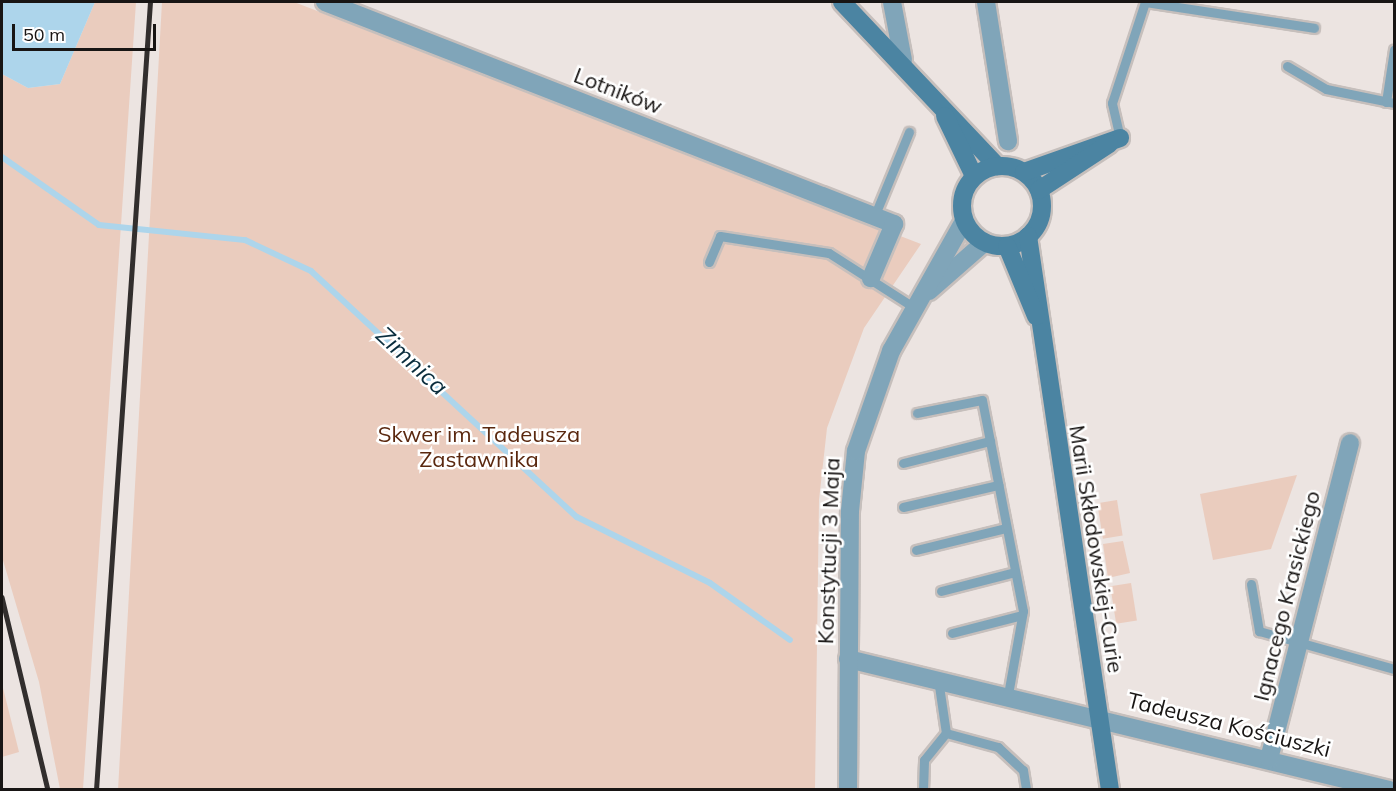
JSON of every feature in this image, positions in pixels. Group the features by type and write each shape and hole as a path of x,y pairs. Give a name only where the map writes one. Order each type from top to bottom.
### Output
{"street":[{"name":"Lotników","path":"326,2 894,225 871,278"},
{"path":"842,2 903,60 941,106 997,165 1024,172 1039,190 1038,223 1028,236 1007,246 985,242 964,221 965,189 974,176 997,165"},
{"path":"892,2 903,60"},
{"path":"986,2 1008,141"},
{"path":"941,106 974,176"},
{"path":"1024,172 1084,147 1117,140"},
{"path":"1039,190 1117,140"},
{"name":"Konstytucji 3 Maja","path":"848,789 850,511 856,451 870,399 964,221"},
{"name":"Marii Skłodowskiej-Curie","path":"1028,236 1040,287 1036,316"},
{"name":"Konstytucji 3 Maja","path":"920,301 985,242"},
{"name":"Marii Skłodowskiej-Curie","path":"1007,246 1036,316 1110,789"},
{"name":"Ignacego Krasickiego","path":"1269,759 1350,443"},
{"name":"Tadeusza Kościuszki","path":"848,659 1008,694 1389,789"}],"lane":[{"path":"1117,140 1112,103 1144,2 1314,28"},
{"path":"1287,66 1326,89 1390,103 1395,50"},
{"path":"874,217 909,132"},
{"path":"709,262 720,236 829,253 871,278 920,301"},
{"path":"917,413 982,400 1022,615 1008,694"},
{"path":"903,463 990,441"},
{"path":"903,507 998,485"},
{"path":"916,550 1006,528"},
{"path":"941,591 1015,572"},
{"path":"1251,584 1259,631 1395,669"},
{"path":"952,633 1022,615"},
{"path":"922,789 924,760 946,733 938,679"},
{"path":"946,733 998,747 1023,770 1026,789"}],"green space":[{"path":"95,2 136,2 83,789 60,789 39,682 2,557 2,74 28,88 60,84"},
{"name":"Skwer im. Tadeusza Zastawnika","path":"162,2 294,2 921,244 864,328 827,428 819,500 815,789 118,790"},
{"path":"1297,475 1271,549 1213,560 1200,494"},
{"path":"1117,500 1123,536 1103,539 1097,503"},
{"path":"1123,541 1130,573 1108,578 1103,544"},
{"path":"1131,583 1137,621 1116,624 1110,586"},
{"path":"2,684 19,752 2,757"}],"water":[{"path":"2,2 95,2 60,84 28,88 2,74"}],"waterway":[{"name":"Zimnica","path":"2,157 99,225 245,240 311,271 577,517 710,583 790,640"}],"railway":[{"path":"96,790 150,2"},
{"path":"2,597 48,790"}]}
